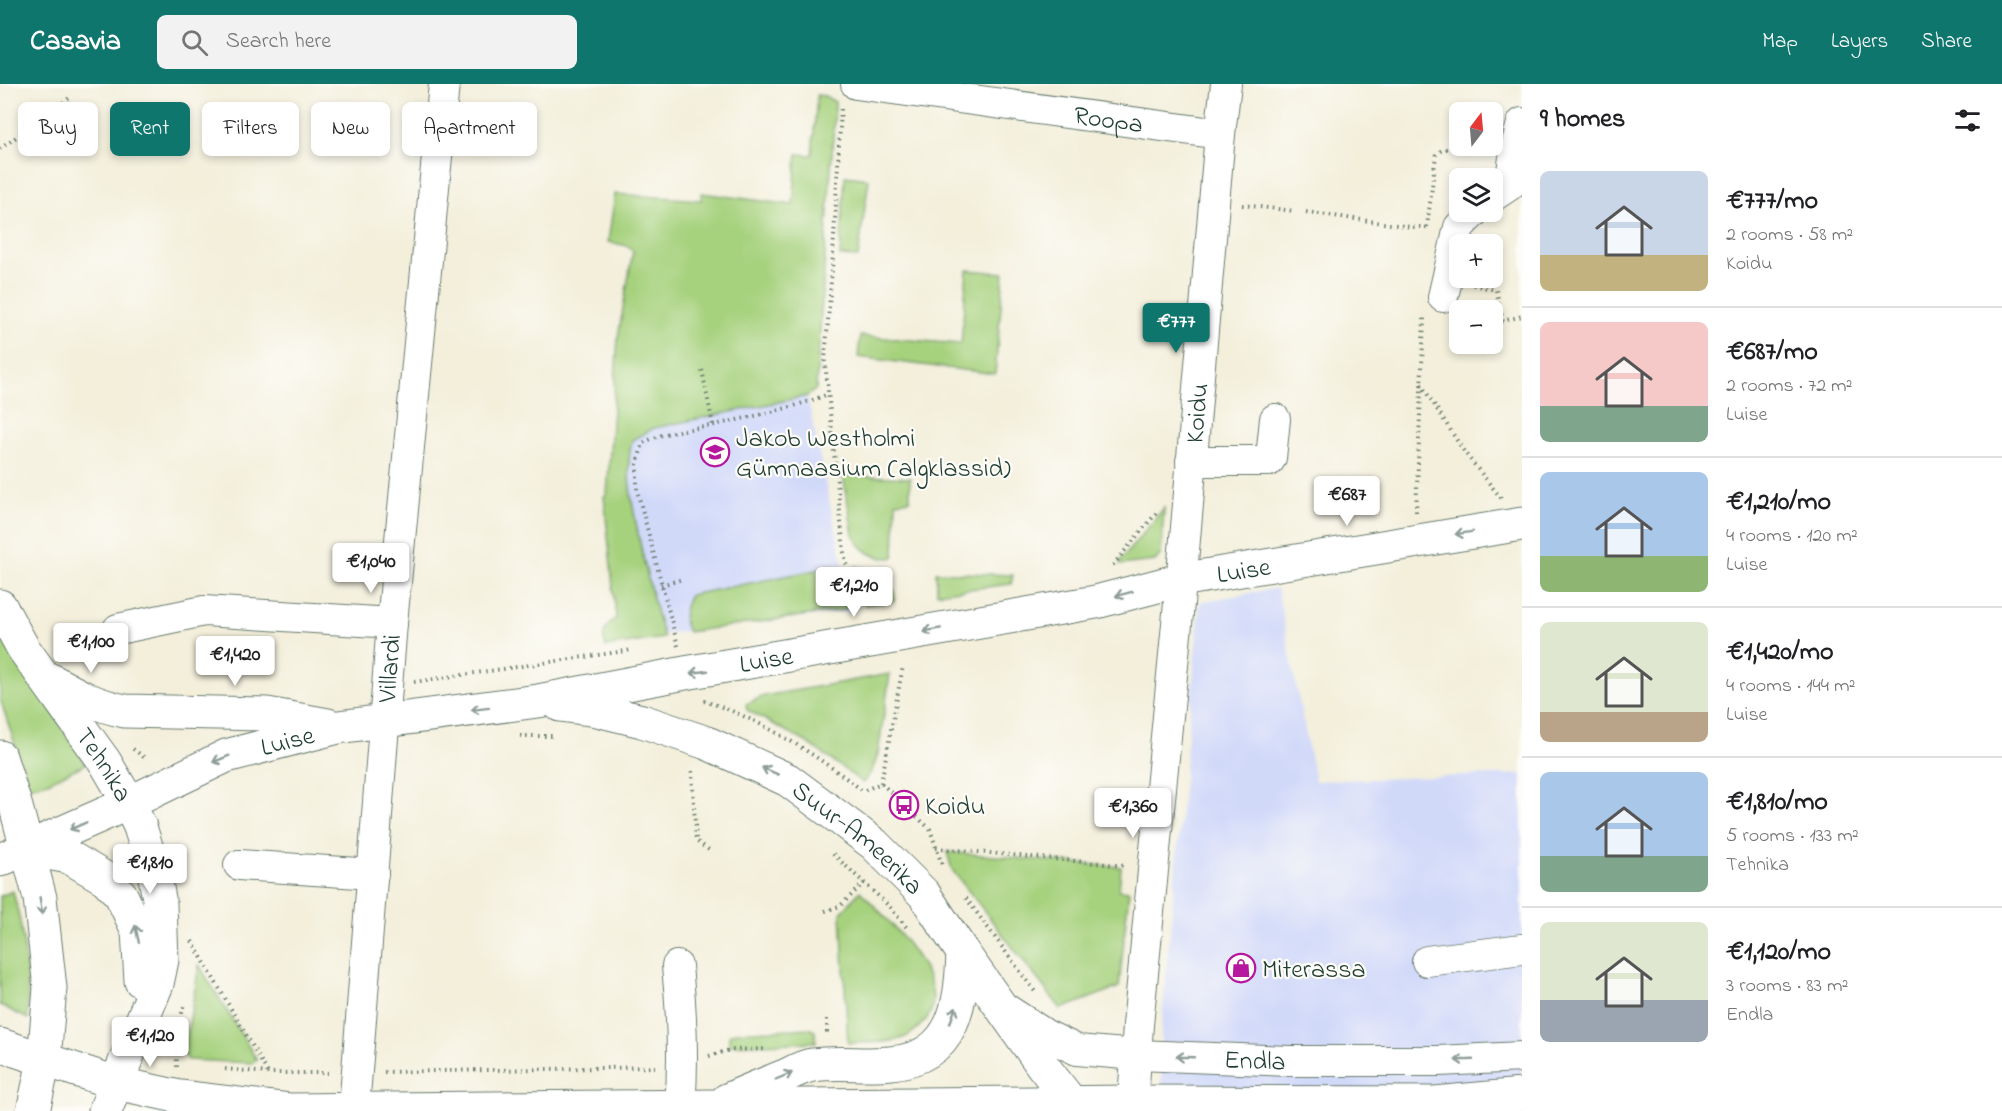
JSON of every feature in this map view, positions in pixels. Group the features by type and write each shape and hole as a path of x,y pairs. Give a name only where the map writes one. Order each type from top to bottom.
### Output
{"main road":[{"name":"Luise","path":"14,855 226,756 338,727 538,701 1096,602 1180,580 1521,524"},
{"name":"Tehnika","path":"0,606 23,648 105,762 129,803 140,827 154,872 160,904 162,960 157,984 110,1097"},
{"path":"44,676 86,700 104,707 125,711 267,714 338,727"},
{"name":"Suur-Ameerika","path":"538,701 597,710 680,733 788,780 874,844 924,894 1042,1065 1075,1107"},
{"path":"0,757 14,855 40,898 50,987 44,1061 33,1111"},
{"path":"14,855 69,856 106,879 122,895 138,931 142,970 137,1034"},
{"path":"695,1107 811,1065 893,1063 923,1056 938,1044 948,1030 961,991 963,953"},
{"name":"Endla","path":"0,1045 44,1061 110,1097 180,1097 289,1110 1075,1107 1133,1102 1188,1107 1435,1103 1522,1095"}],"street":[{"name":"Villardi","path":"354,1109 392,622 444,84"},
{"name":"Koidu","path":"1133,1102 1138,1025 1226,84"},
{"name":"Roopa","path":"848,95 1220,134"},
{"path":"1503,190 1510,185 1522,123"},
{"path":"1445,288 1466,222"},
{"path":"1191,461 1269,461 1275,419"},
{"path":"118,628 204,611 392,622"},
{"path":"239,865 372,874"},
{"path":"1427,962 1522,949"},
{"path":"677,966 683,1022 683,1063 695,1107"},
{"name":"Endla","path":"999,1004 1046,1035 1077,1050 1137,1055 1290,1061 1438,1061 1522,1057"}],"path":[{"path":"848,95 825,362 844,552 856,614"},
{"path":"0,149 72,96"},
{"path":"1427,227 1435,160 1440,150 1446,147 1493,153 1514,160"},
{"path":"1214,201 1295,211"},
{"path":"1306,212 1411,227 1427,227 1452,222"},
{"path":"1414,542 1424,305 1445,288 1496,290 1503,321 1522,316"},
{"path":"702,370 713,425"},
{"path":"1421,384 1465,453 1521,524"},
{"path":"676,642 637,490 637,464 643,443 660,434 713,425 808,402 828,394"},
{"path":"1112,567 1163,504"},
{"path":"661,585 682,579"},
{"path":"881,783 903,663"},
{"path":"514,737 556,736"},
{"path":"131,748 145,758"},
{"path":"685,768 703,775"},
{"path":"692,771 696,841 709,850"},
{"path":"936,848 1128,866"},
{"path":"829,851 889,906 909,931"},
{"path":"825,911 840,906 864,883"},
{"path":"192,940 268,1073"},
{"path":"222,1069 268,1073 357,1073 670,1067 712,1055"},
{"path":"176,1065 188,1066"}],"shaded area":[{"name":"Jakob Westholmi Gümnaasium (algklassid)","path":"792,251 807,396 853,611 621,639 607,489 618,337"},
{"path":"1277,588 1315,781 1522,774 1522,1111 1162,1111 1161,1030 1200,602"}],"green space":[{"path":"817,95 825,96 835,102 835,108 816,389 807,396 654,428 632,440 629,477 632,502 647,576 664,638 606,647 605,631 616,618 604,496 607,495 618,337 633,251 628,246 608,242 615,194 701,200 702,193 793,205 797,154 812,155"},
{"path":"845,176 869,179 858,257 840,256"},
{"path":"967,270 1004,273 995,374 858,357 860,336 961,344"},
{"path":"843,475 910,478 910,500 896,502 894,557 875,556 856,540"},
{"path":"1164,508 1161,554 1155,561 1120,565 1120,561"},
{"path":"856,566 888,581 894,593 894,601 865,605 855,577"},
{"path":"831,567 840,569 845,580 848,606 844,610 688,632 684,622 684,613 690,595"},
{"path":"936,572 1013,575 1011,584 937,593"},
{"path":"0,630 86,764 48,782 29,787 0,699"},
{"path":"890,674 878,754 872,771 863,783 808,743 747,710 746,704 764,696"},
{"path":"947,852 1121,867 1119,890 1129,891 1119,987 1061,1009 952,870"},
{"path":"13,891 25,954 28,1019 0,1005 0,896"},
{"path":"860,891 901,935 915,954 926,973 932,992 932,1009 922,1024 908,1036 897,1040 848,1043 841,913"},
{"path":"199,965 257,1060 253,1063 188,1060 184,1053"},
{"path":"809,1028 815,1031 816,1042 729,1045 729,1035 735,1032"}],"place":[{"name":"Jakob Westholmi Gümnaasium (algklassid)","path":"715,452"},
{"name":"Koidu","path":"904,805"},
{"name":"Miterassa","path":"1241,968"}]}
